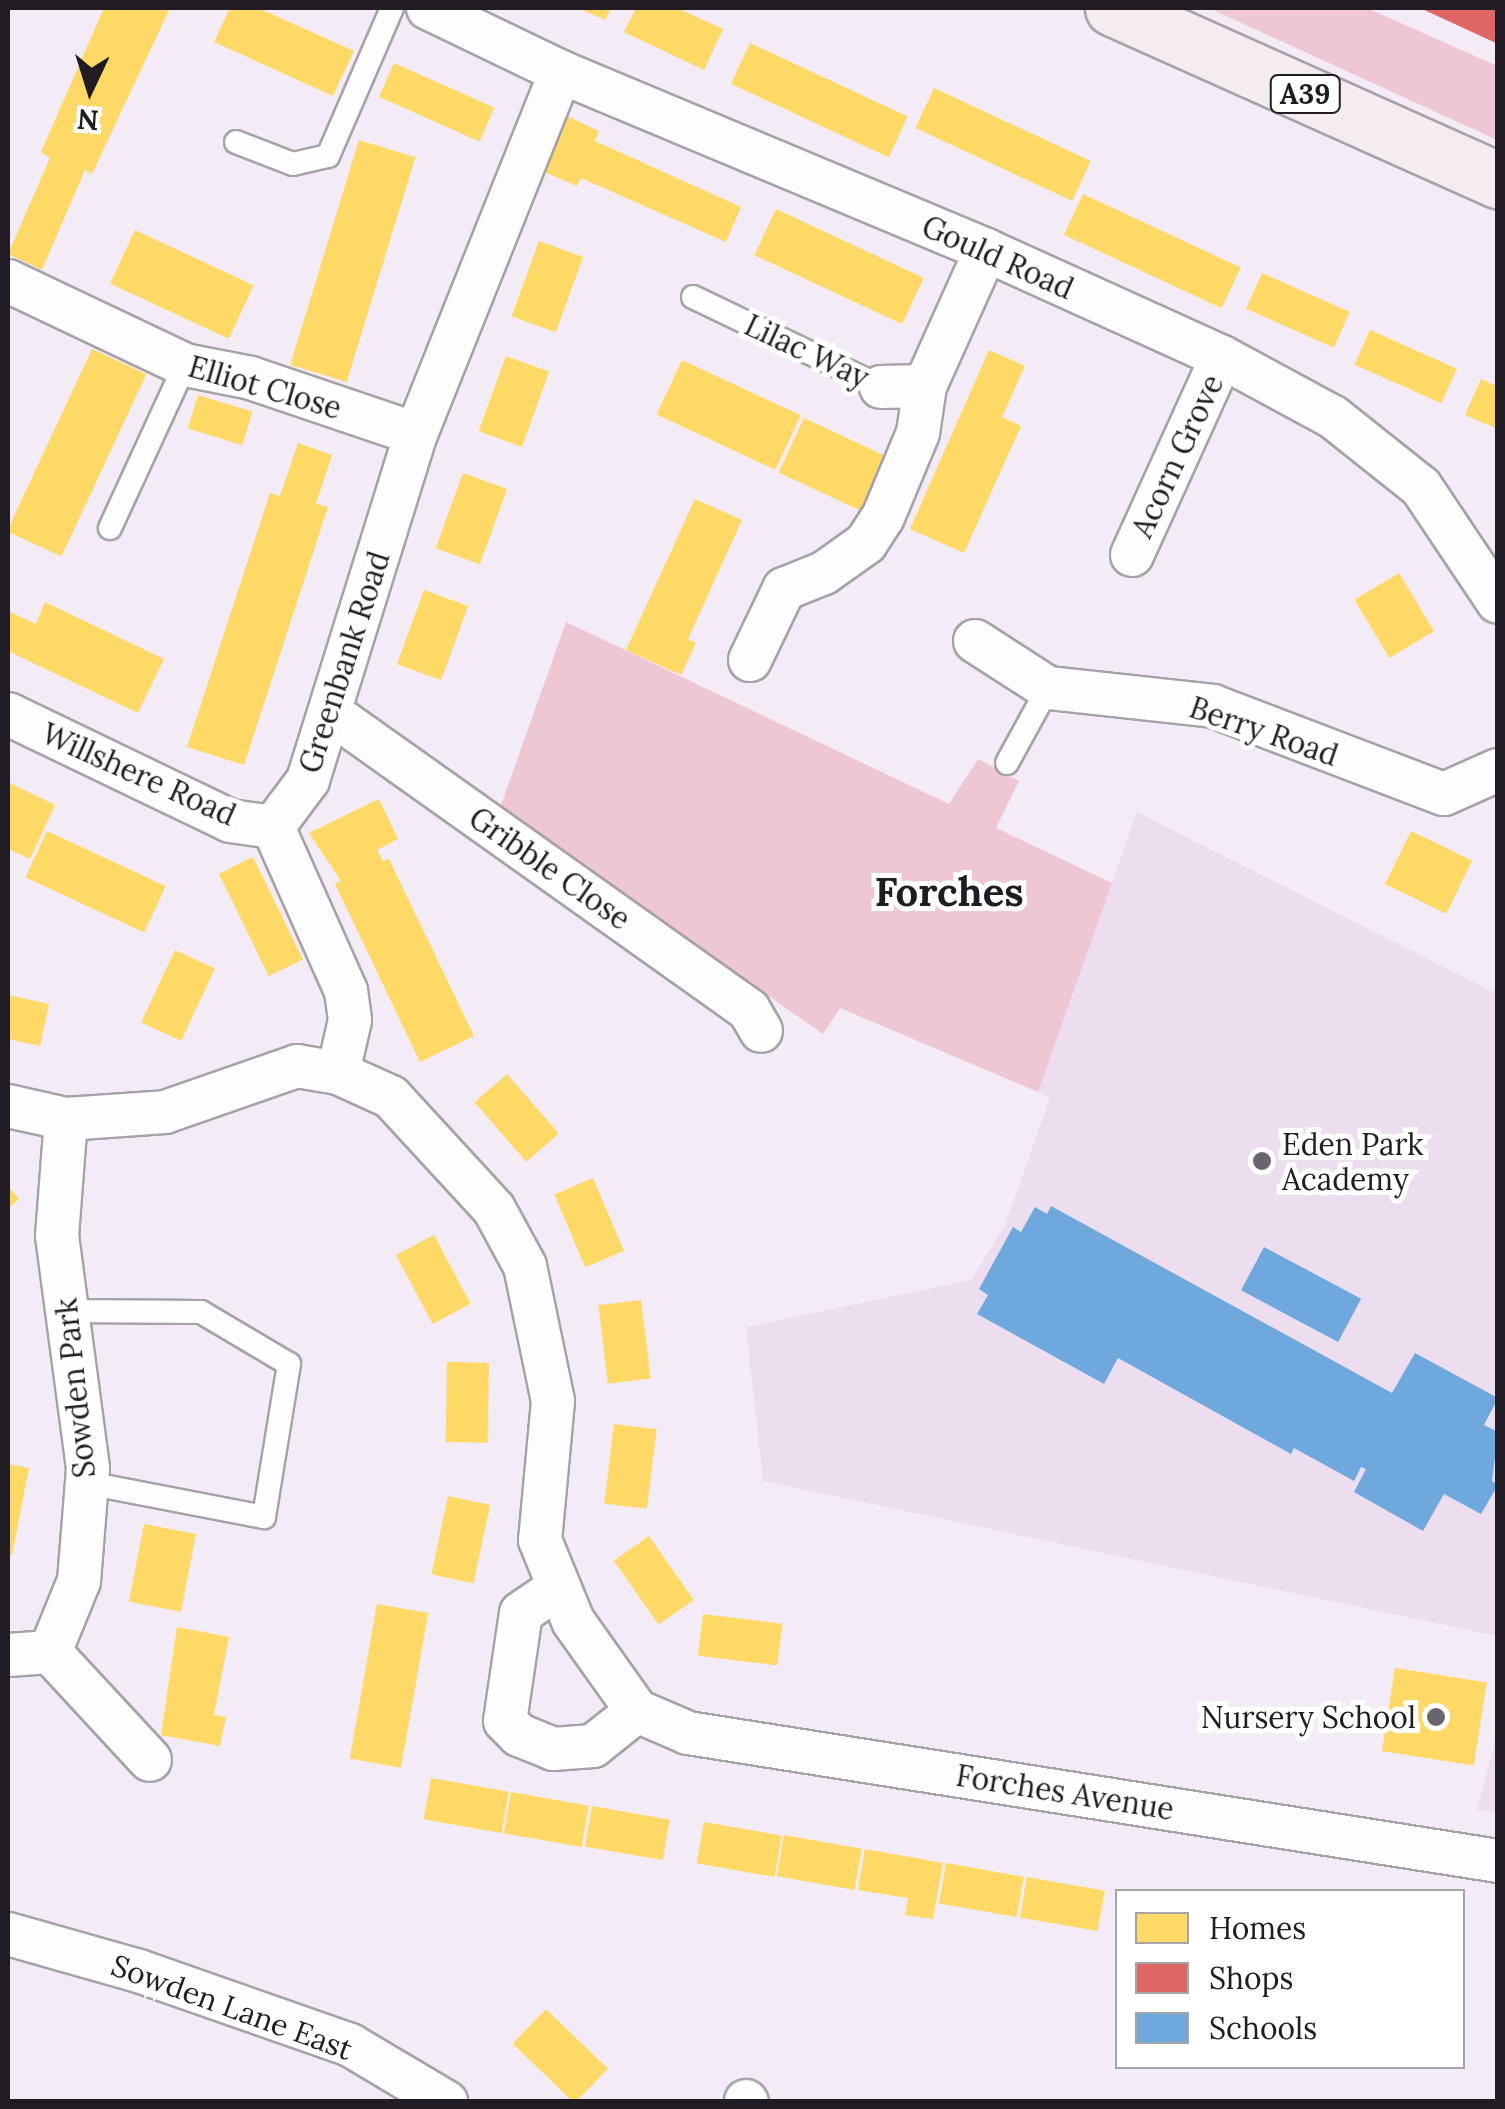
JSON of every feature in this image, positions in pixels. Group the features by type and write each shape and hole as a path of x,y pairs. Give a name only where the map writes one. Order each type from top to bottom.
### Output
{"main road":[{"name":"A39","path":"1113,8 1498,180"}],"street":[{"name":"Gould Road","path":"428,8 562,72 986,250 1222,357 1333,417 1421,487 1498,602"},
{"name":"Greenbank Road","path":"273,827 308,780 416,434 562,72"},
{"path":"750,660 784,588 824,574 852,554 883,516 918,433 925,386 986,250"},
{"name":"Elliot Close","path":"8,281 185,366 251,378 416,434"},
{"name":"Acorn Grove","path":"1132,555 1222,357"},
{"name":"Lilac Way","path":"881,387 925,386"},
{"name":"Berry Road","path":"975,641 1048,688 1213,706 1444,794 1498,770"},
{"name":"Gribble Close","path":"331,712 749,1010 761,1031"},
{"name":"Willshere Road","path":"8,714 230,821 273,827"},
{"path":"273,827 346,991 350,1020 338,1073"},
{"path":"8,1106 66,1119 164,1112 298,1066 338,1073 391,1097 446,1151 494,1209 525,1266 553,1401 540,1540 556,1589 636,1711 593,1746 553,1748 519,1735 506,1720 521,1612 556,1589"},
{"name":"Sowden Park","path":"50,1652 79,1581 87,1483 57,1236 66,1119"},
{"path":"8,1655 50,1652 150,1760"},
{"name":"Forches Avenue","path":"636,1711 688,1733 1498,1862"},
{"name":"Sowden Lane East","path":"8,1934 140,1971 350,2045 446,2102"}],"lane":[{"path":"236,142 292,164 328,156 392,8"},
{"name":"Lilac Way","path":"693,297 881,387"},
{"path":"110,528 185,366"},
{"path":"1007,763 1048,688"},
{"path":"69,1311 201,1312 289,1364 264,1517 87,1483"}],"shaded area":[{"path":"1209,8 1367,8 1497,66 1497,140"},
{"path":"566,622 949,804 978,759 1019,781 996,828 1112,883 1038,1092 840,1008 823,1034 500,808"},
{"name":"Eden Park Academy","path":"1137,812 1497,994 1497,1636 763,1481 746,1327 971,1280 1005,1225 1050,1098 1038,1092"},
{"path":"1497,1734 1498,1813 1477,1810"}],"building: Homes":[{"path":"104,8 170,8 92,174 85,170 42,270 8,254 50,158 41,152"},
{"path":"230,8 258,8 354,51 333,96 214,42"},
{"path":"578,8 611,8 605,20"},
{"path":"636,8 677,8 723,29 704,70 624,32"},
{"path":"750,43 908,117 889,157 731,84"},
{"path":"394,63 494,108 479,142 379,97"},
{"path":"934,88 1091,161 1072,201 915,128"},
{"path":"567,116 599,131 595,141 741,207 726,242 581,178 577,186 542,171"},
{"path":"359,140 415,157 347,382 290,365"},
{"path":"1083,194 1241,268 1222,308 1064,235"},
{"path":"776,209 924,278 902,324 754,255"},
{"path":"135,230 254,285 229,339 110,283"},
{"path":"539,241 583,257 556,332 512,316"},
{"path":"1262,273 1350,312 1334,348 1246,309"},
{"path":"1370,330 1457,369 1441,403 1355,365"},
{"path":"92,349 146,374 61,557 8,529"},
{"path":"989,350 1025,366 1002,417 1021,426 964,553 910,529"},
{"path":"506,356 549,372 522,447 479,431"},
{"path":"682,360 801,415 775,470 657,414"},
{"path":"1481,379 1498,387 1498,429 1465,415"},
{"path":"198,395 253,412 242,445 188,428"},
{"path":"804,418 889,458 864,512 779,472"},
{"path":"298,443 332,455 316,504 328,507 244,765 187,747 270,493 280,496"},
{"path":"463,473 507,489 480,564 436,548"},
{"path":"695,499 742,520 688,639 696,643 681,675 626,650"},
{"path":"1399,573 1434,631 1389,658 1354,600"},
{"path":"424,590 468,606 441,680 397,664"},
{"path":"45,602 164,659 138,713 8,651 8,611 36,624"},
{"path":"8,782 55,805 30,859 8,849"},
{"path":"379,799 398,839 377,850 383,861 389,859 474,1036 420,1062 335,884 341,881 309,833"},
{"path":"47,831 166,886 144,933 25,877"},
{"path":"1411,831 1472,861 1446,914 1385,884"},
{"path":"253,857 303,959 269,976 219,874"},
{"path":"175,950 215,969 181,1041 141,1023"},
{"path":"8,995 49,1004 40,1046 8,1039"},
{"path":"507,1074 559,1134 526,1162 475,1102"},
{"path":"593,1178 624,1251 585,1267 554,1194"},
{"path":"8,1186 19,1199 8,1209"},
{"path":"434,1235 471,1304 433,1324 396,1255"},
{"path":"641,1300 651,1378 608,1384 598,1305"},
{"path":"447,1362 489,1363 488,1443 446,1442"},
{"path":"614,1424 657,1429 647,1509 604,1503"},
{"path":"8,1464 29,1468 12,1555 8,1554"},
{"path":"448,1496 490,1505 473,1583 431,1574"},
{"path":"144,1524 196,1534 181,1612 129,1602"},
{"path":"649,1536 694,1600 659,1625 614,1561"},
{"path":"377,1604 428,1613 401,1768 350,1759"},
{"path":"703,1614 782,1624 777,1665 698,1656"},
{"path":"177,1627 229,1637 214,1715 226,1717 220,1746 161,1735"},
{"name":"Nursery School","path":"1395,1668 1487,1683 1474,1766 1382,1751"},
{"path":"431,1778 509,1792 502,1833 424,1819"},
{"path":"511,1792 589,1806 582,1847 504,1833"},
{"path":"592,1806 670,1820 663,1860 585,1846"},
{"path":"704,1822 782,1836 775,1877 697,1863"},
{"path":"784,1835 862,1849 855,1890 777,1876"},
{"path":"865,1849 943,1863 933,1919 905,1915 908,1898 858,1890"},
{"path":"946,1863 1024,1877 1017,1917 939,1903"},
{"path":"1027,1877 1105,1891 1098,1931 1020,1917"},
{"path":"546,2009 608,2069 573,2102 513,2044"}],"building: Shops":[{"path":"1420,8 1498,8 1498,44"}],"building: Schools":[{"path":"1051,1206 1392,1393 1415,1353 1498,1398 1484,1425 1498,1432 1492,1481 1498,1485 1481,1514 1444,1494 1423,1531 1354,1492 1366,1469 1361,1467 1354,1481 1294,1448 1291,1454 1118,1358 1104,1384 977,1314 988,1295 979,1289 1013,1227 1021,1232 1035,1207 1047,1214"},
{"path":"1264,1247 1361,1299 1338,1342 1241,1290"}],"place":[{"name":"Eden Park Academy","path":"1262,1161"},
{"name":"Nursery School","path":"1436,1717"}],"district":[{"name":"Forches","path":"949,892"}]}
